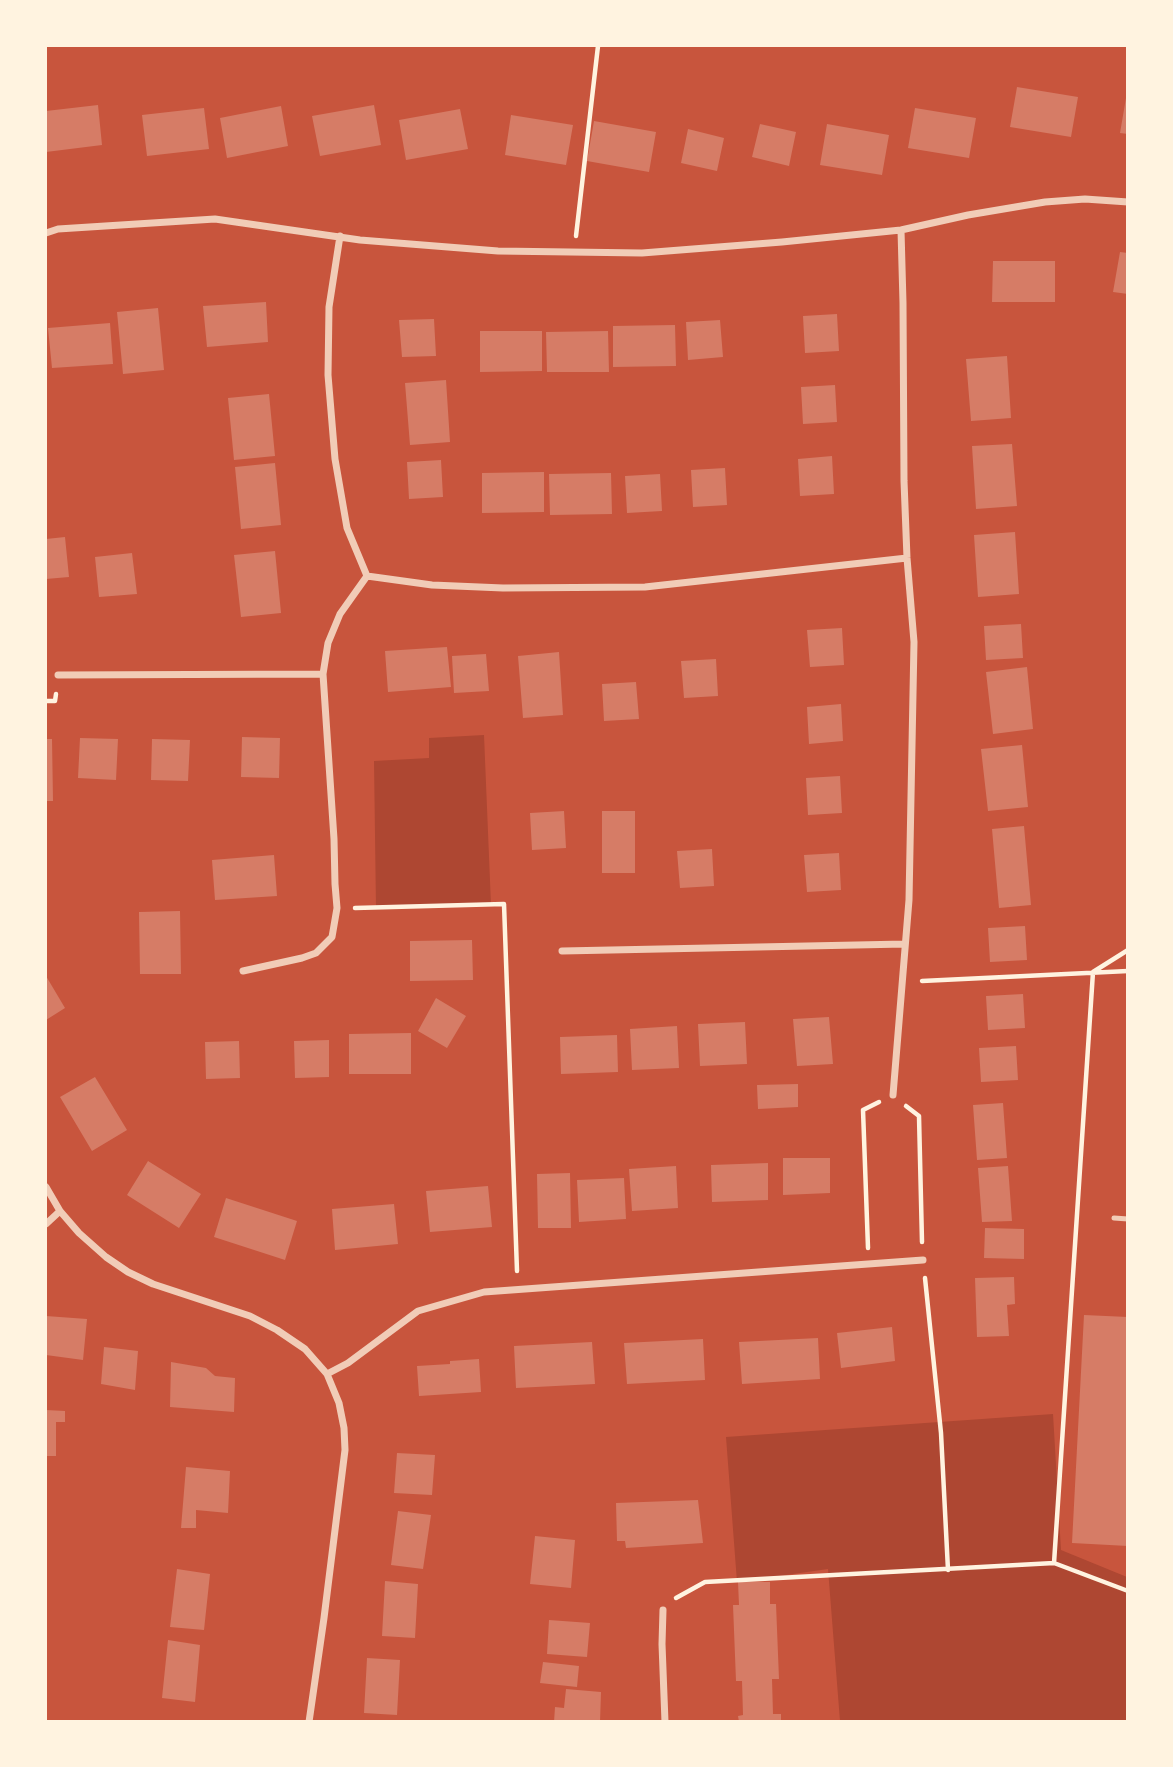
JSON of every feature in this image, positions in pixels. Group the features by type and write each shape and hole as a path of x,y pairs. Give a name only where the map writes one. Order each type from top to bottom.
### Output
{"street":[{"path":"46,233 58,229 215,219 360,240 498,251 654,252 901,230 1045,202 1128,202"},
{"path":"893,1095 909,900 914,642 904,481 901,230"},
{"path":"340,236 329,307 327,375 335,459 347,528 367,576"},
{"path":"367,576 432,585 503,588 645,587 907,558"},
{"path":"243,971 316,953 332,937 337,908 323,674 328,643 340,614 367,576"},
{"path":"58,675 323,674"},
{"path":"562,951 905,944"},
{"path":"46,1187 60,1211 79,1233 128,1272 153,1284 250,1316 305,1349 327,1374 339,1403 345,1451 309,1721"},
{"path":"46,1224 60,1211"},
{"path":"327,1374 348,1363 418,1311 484,1292 923,1259"},
{"path":"663,1610 665,1721"}],"lane":[{"path":"1114,1218 1128,1219"}],"path":[{"path":"575,253 598,46"},
{"path":"337,908 504,904 518,1290"},
{"path":"1093,972 1128,950"},
{"path":"903,982 1128,971"},
{"path":"1054,1563 1093,972"},
{"path":"868,1264 863,1110 893,1095 919,1116 923,1259 941,1433 948,1570"},
{"path":"663,1610 675,1598 705,1582 1054,1563 1128,1591"}],"shaded area":[{"path":"484,735 491,905 376,908 374,761 429,758 429,738"},
{"path":"1053,1414 1061,1550 1127,1577 1127,1721 840,1721 828,1569 737,1582 726,1437"}],"building":[{"path":"1017,87 1078,97 1071,137 1010,127"},
{"path":"1128,98 1128,134 1120,133"},
{"path":"98,105 102,145 46,152 46,111"},
{"path":"374,105 381,145 320,156 312,116"},
{"path":"281,106 288,146 227,158 220,118"},
{"path":"204,108 209,149 147,156 142,115"},
{"path":"915,108 976,118 969,158 908,148"},
{"path":"460,109 468,149 406,160 399,120"},
{"path":"511,115 573,125 566,165 505,155"},
{"path":"594,121 656,132 649,172 587,161"},
{"path":"760,124 796,132 789,166 752,157"},
{"path":"827,124 889,135 882,175 820,165"},
{"path":"688,129 724,138 717,171 681,163"},
{"path":"1120,252 1128,253 1128,294 1113,292"},
{"path":"993,261 1055,261 1055,302 992,302"},
{"path":"266,302 268,342 207,347 203,306"},
{"path":"158,308 164,370 123,374 117,312"},
{"path":"837,314 839,351 805,353 803,316"},
{"path":"434,319 436,356 402,357 399,320"},
{"path":"720,320 723,357 688,360 686,322"},
{"path":"110,323 113,364 52,368 48,328"},
{"path":"675,325 676,366 613,367 613,326"},
{"path":"480,331 542,331 542,371 480,372"},
{"path":"608,331 609,372 547,372 546,332"},
{"path":"1007,356 1011,418 971,421 966,359"},
{"path":"446,380 450,442 410,445 405,383"},
{"path":"835,385 837,422 803,424 801,387"},
{"path":"269,394 275,456 234,460 228,398"},
{"path":"1012,444 1017,506 976,509 972,446"},
{"path":"832,456 834,494 800,496 798,459"},
{"path":"441,460 443,497 409,499 407,462"},
{"path":"275,463 281,525 241,529 235,467"},
{"path":"725,468 727,505 693,507 691,470"},
{"path":"544,472 544,512 482,513 482,473"},
{"path":"611,473 612,514 550,515 549,474"},
{"path":"660,474 662,511 627,513 625,476"},
{"path":"1015,532 1019,594 978,597 974,535"},
{"path":"65,537 69,577 46,579 46,539"},
{"path":"275,551 281,613 241,617 234,555"},
{"path":"132,553 137,594 99,597 95,557"},
{"path":"1021,624 1023,658 986,660 984,626"},
{"path":"842,628 844,665 810,667 807,630"},
{"path":"447,647 451,687 388,692 385,651"},
{"path":"559,652 563,715 523,718 518,656"},
{"path":"486,654 489,691 454,693 452,656"},
{"path":"716,659 718,696 684,698 681,661"},
{"path":"1027,667 1033,729 993,734 986,672"},
{"path":"636,682 639,719 604,721 602,684"},
{"path":"841,704 843,741 809,744 807,707"},
{"path":"242,737 280,738 279,778 241,777"},
{"path":"80,738 118,739 116,780 78,778"},
{"path":"46,739 52,739 53,801 46,801"},
{"path":"152,739 190,740 188,781 151,780"},
{"path":"1022,745 1028,807 988,811 981,749"},
{"path":"840,776 842,813 808,815 806,778"},
{"path":"564,811 566,848 532,850 530,813"},
{"path":"602,811 635,811 635,873 602,873"},
{"path":"1024,826 1031,905 999,908 992,829"},
{"path":"712,849 714,886 680,888 677,851"},
{"path":"839,853 841,890 807,892 804,855"},
{"path":"274,855 277,896 215,900 212,860"},
{"path":"180,911 181,974 140,974 139,912"},
{"path":"1025,926 1027,960 990,962 988,928"},
{"path":"472,940 473,980 410,981 410,941"},
{"path":"46,976 65,1008 46,1020"},
{"path":"1023,994 1025,1028 988,1030 986,996"},
{"path":"436,998 466,1016 447,1048 418,1031"},
{"path":"829,1017 833,1064 797,1066 793,1019"},
{"path":"745,1022 747,1064 700,1066 698,1024"},
{"path":"677,1026 679,1068 632,1070 630,1029"},
{"path":"411,1033 411,1074 349,1074 349,1034"},
{"path":"617,1035 618,1072 561,1074 560,1037"},
{"path":"329,1040 329,1077 295,1078 294,1041"},
{"path":"239,1041 240,1078 206,1079 205,1042"},
{"path":"1016,1046 1018,1080 981,1082 979,1048"},
{"path":"95,1077 127,1130 92,1151 60,1097"},
{"path":"798,1084 798,1107 758,1109 757,1085"},
{"path":"1003,1103 1007,1158 977,1160 973,1105"},
{"path":"783,1158 830,1158 830,1193 783,1195"},
{"path":"148,1161 201,1194 179,1228 127,1195"},
{"path":"768,1163 768,1200 712,1202 711,1165"},
{"path":"676,1166 678,1208 632,1211 629,1169"},
{"path":"1008,1166 1012,1221 982,1222 978,1168"},
{"path":"570,1173 571,1228 538,1228 537,1174"},
{"path":"624,1178 626,1219 579,1222 577,1180"},
{"path":"488,1186 492,1227 430,1232 426,1191"},
{"path":"226,1198 297,1221 285,1260 214,1237"},
{"path":"394,1204 398,1244 335,1250 332,1209"},
{"path":"985,1228 1024,1229 1024,1259 984,1258"},
{"path":"1014,1277 1015,1304 1007,1305 1009,1336 977,1337 975,1278"},
{"path":"1084,1315 1128,1317 1128,1546 1072,1543"},
{"path":"46,1316 87,1319 83,1360 46,1355"},
{"path":"892,1327 895,1361 841,1368 837,1333"},
{"path":"818,1338 820,1379 742,1384 739,1342"},
{"path":"703,1339 705,1380 627,1384 624,1343"},
{"path":"592,1342 595,1384 516,1388 514,1346"},
{"path":"104,1347 138,1351 135,1390 101,1384"},
{"path":"479,1359 481,1392 419,1396 417,1366"},
{"path":"171,1362 206,1368 215,1376 235,1378 234,1412 170,1407"},
{"path":"46,1410 65,1411 65,1422 56,1422 56,1456 46,1456"},
{"path":"397,1453 435,1455 432,1495 394,1493"},
{"path":"186,1467 230,1471 228,1513 196,1510 196,1528 181,1528"},
{"path":"698,1500 703,1543 626,1548 625,1541 617,1541 616,1503"},
{"path":"398,1511 431,1515 423,1569 391,1565"},
{"path":"535,1536 575,1540 571,1588 530,1584"},
{"path":"177,1569 210,1574 204,1630 170,1627"},
{"path":"385,1581 418,1584 415,1638 382,1636"},
{"path":"738,1582 770,1582 770,1604 776,1604 779,1679 772,1679 773,1714 781,1714 781,1722 739,1722 738,1716 743,1715 742,1681 736,1681 733,1605 739,1605"},
{"path":"549,1620 590,1623 587,1657 547,1654"},
{"path":"168,1640 200,1645 195,1702 162,1698"},
{"path":"367,1658 400,1660 397,1715 364,1713"},
{"path":"543,1662 579,1666 577,1687 540,1683"},
{"path":"566,1689 601,1692 600,1722 554,1722 555,1707 564,1708"}]}
